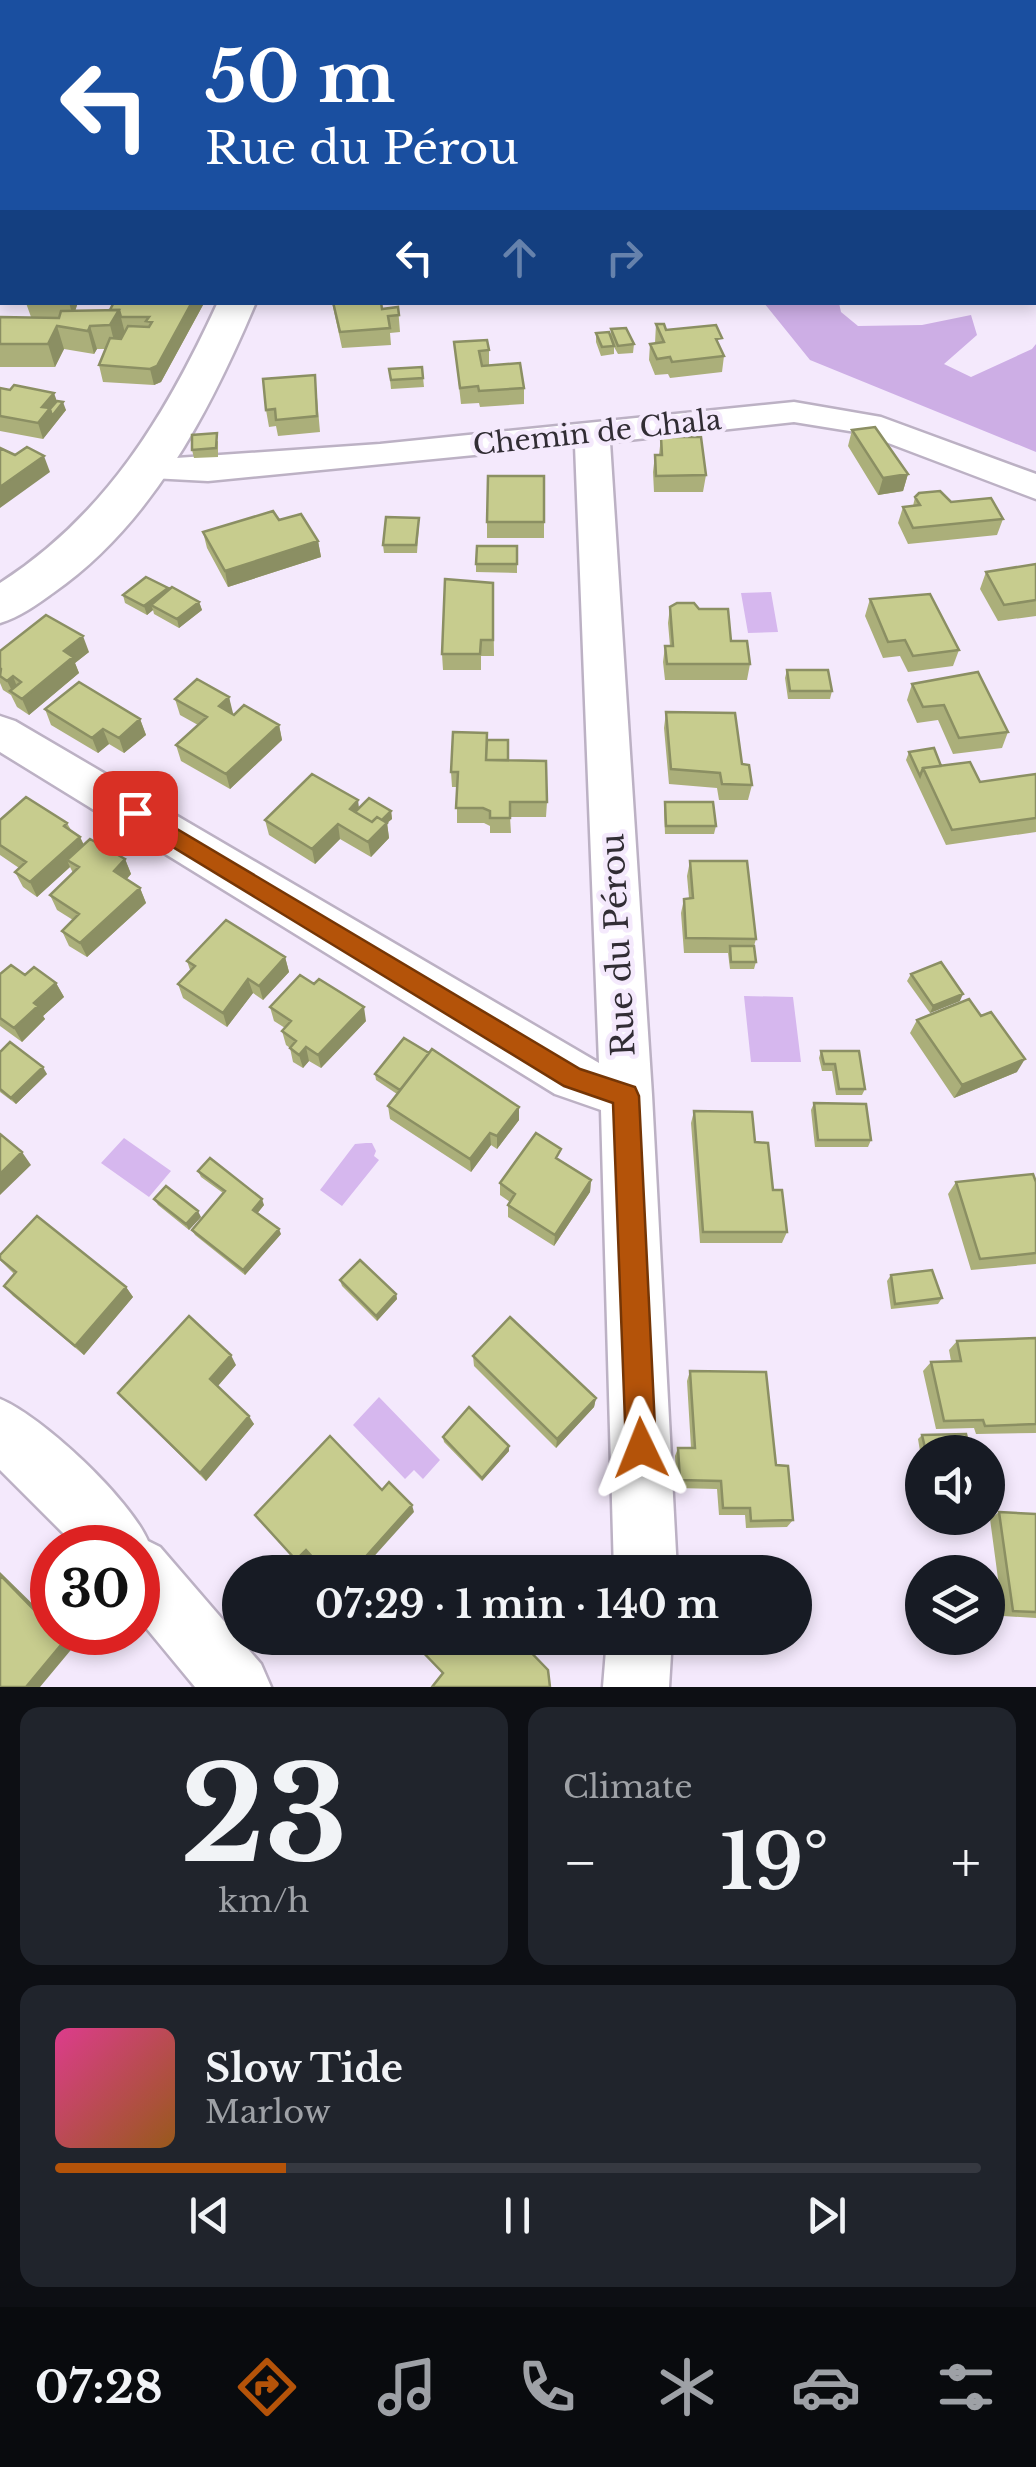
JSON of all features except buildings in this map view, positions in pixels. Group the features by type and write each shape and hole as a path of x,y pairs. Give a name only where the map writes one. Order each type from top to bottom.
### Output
{"main road":[{"path":"0,606 86,542 146,470 200,382 236,305"}],"street":[{"name":"Chemin de Chala","path":"146,470 208,470 361,457 794,412 869,424 1036,487"},
{"name":"Rue du Pérou","path":"0,732 573,1078 626,1096 592,430"},
{"path":"626,1096 644,1555"},
{"path":"0,1429 100,1525"},
{"path":"160,1595 238,1687"},
{"path":"636,1687 639,1655"}],"shaded area":[{"path":"766,305 839,305 841,312 858,326 922,325 971,315 977,335 944,364 971,377 1036,344 1036,452 810,360"},
{"path":"771,592 778,632 748,633 741,593"},
{"path":"744,996 793,997 801,1062 751,1062"},
{"path":"124,1138 171,1171 149,1197 101,1163"},
{"path":"372,1143 374,1156 379,1160 342,1206 320,1190 355,1144"},
{"path":"379,1397 440,1460 423,1479 414,1470 405,1479 353,1425"}],"route":[{"path":"135,813 573,1078 626,1096 641,1448"}]}
